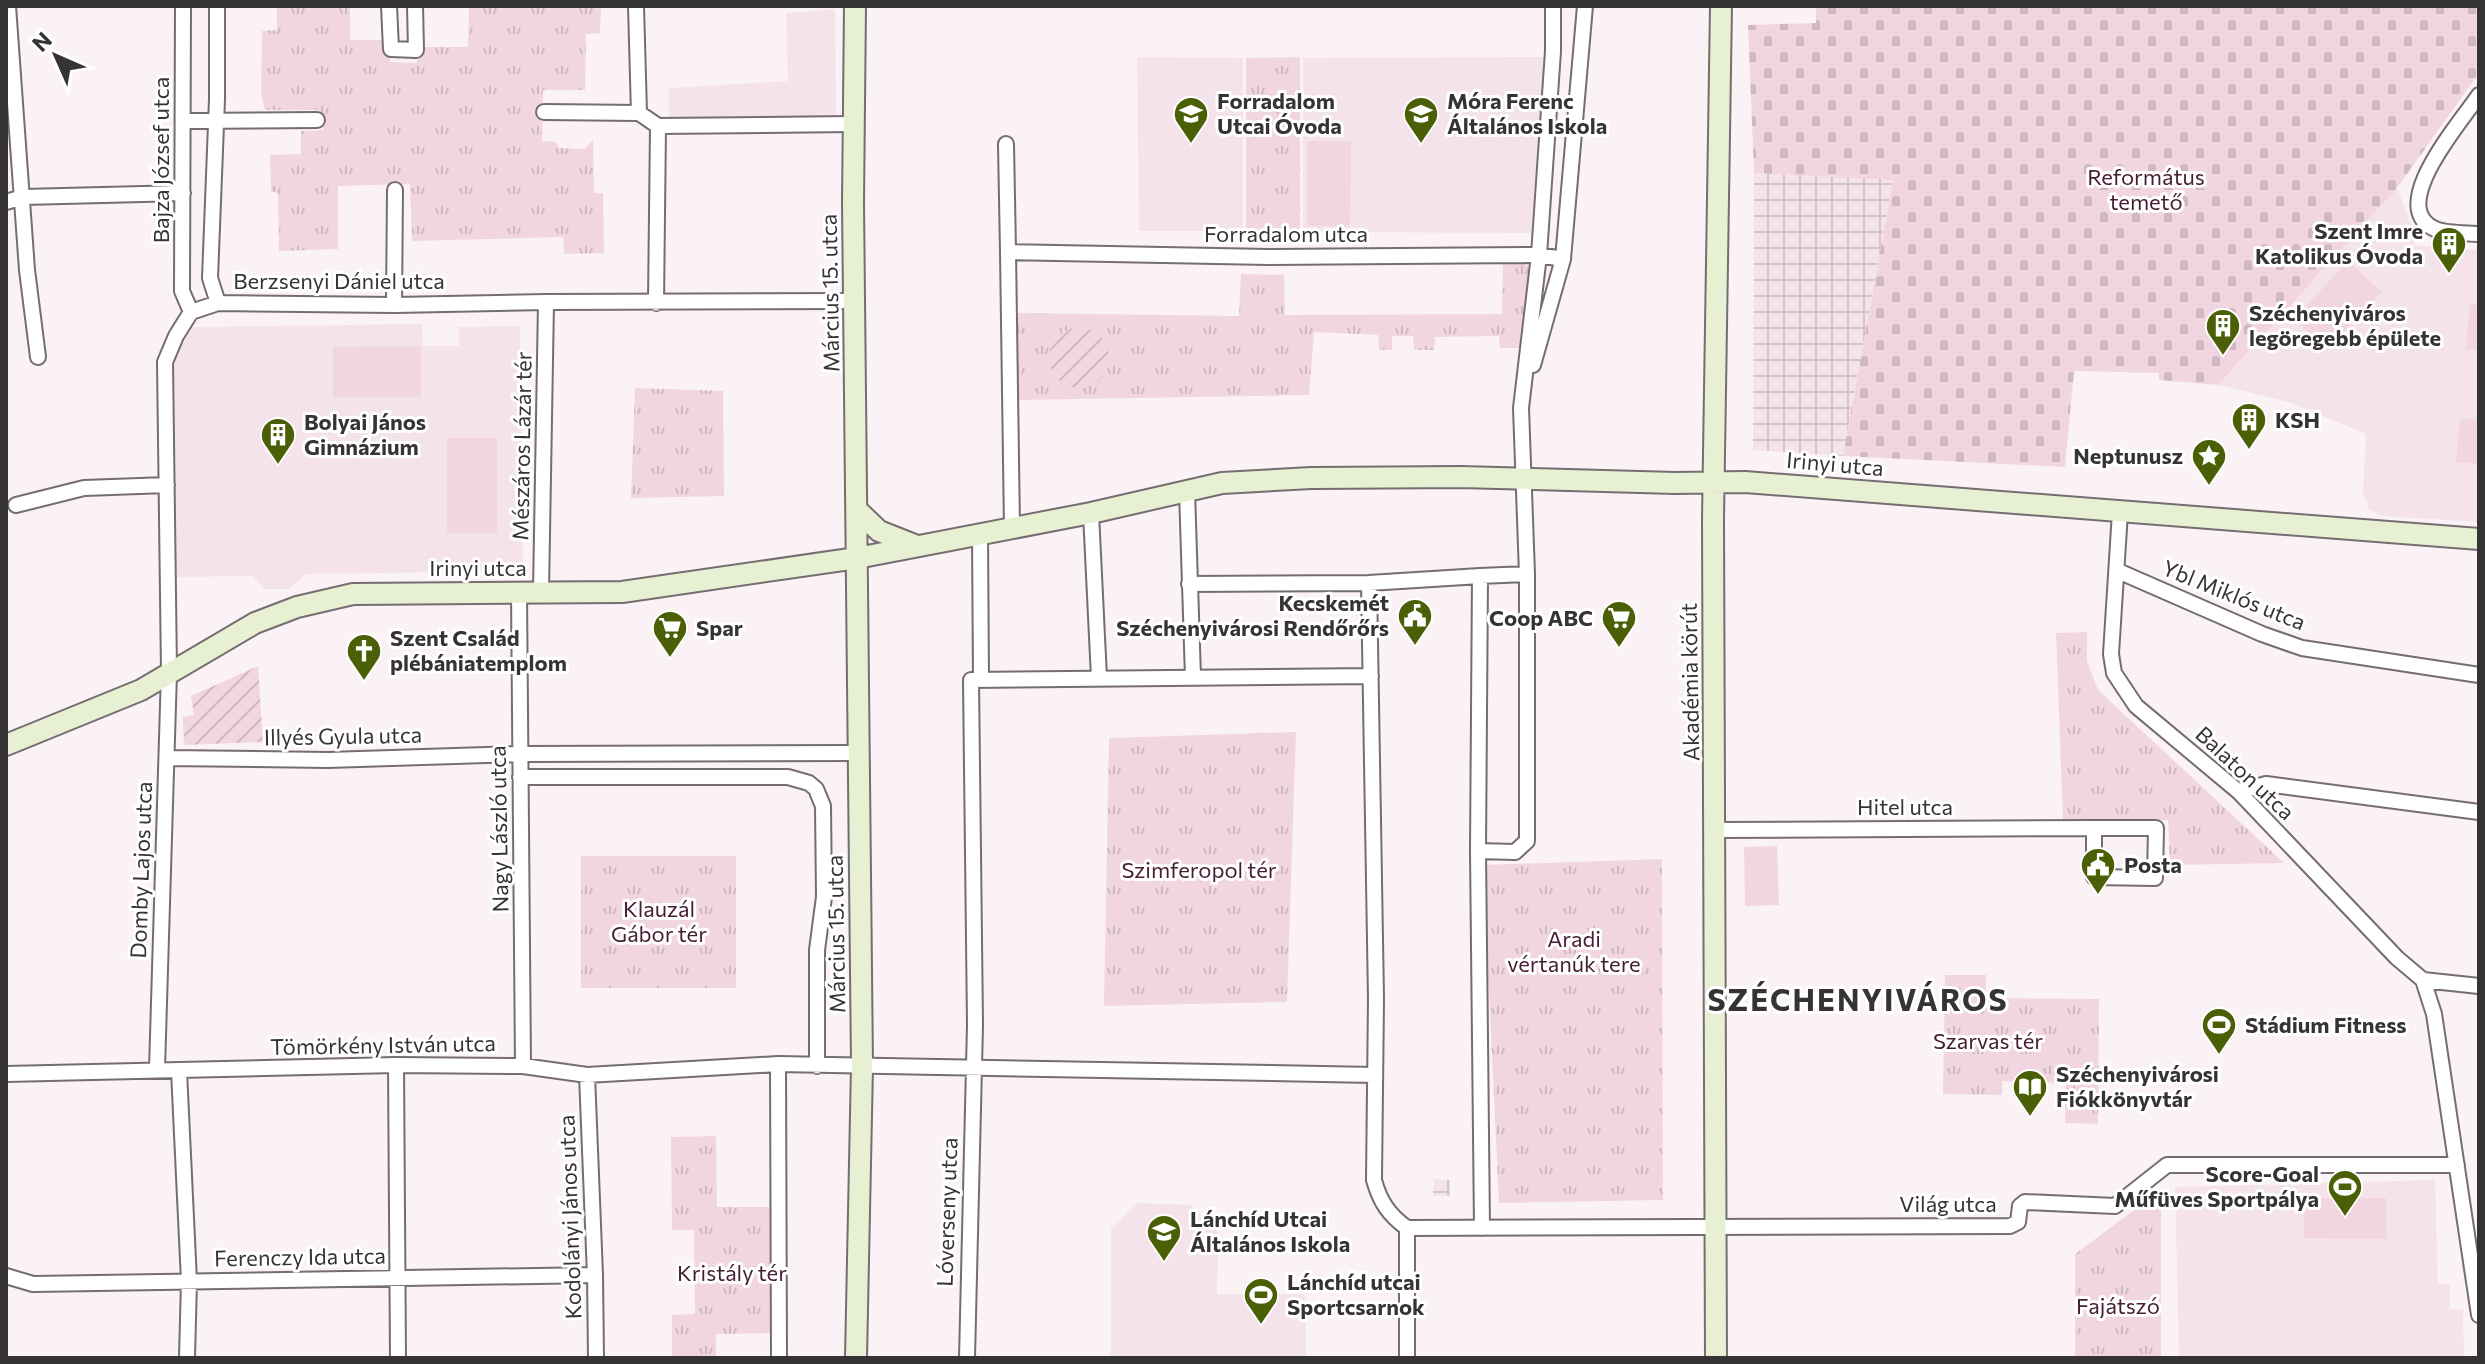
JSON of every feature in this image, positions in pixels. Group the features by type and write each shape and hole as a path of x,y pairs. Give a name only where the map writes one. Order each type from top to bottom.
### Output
{"street":[{"path":"8,6 27,270 38,357"},
{"name":"Bajza József utca","path":"183,6 182,291 191,312"},
{"path":"217,6 210,278 218,303"},
{"path":"389,6 391,49 416,50 415,6"},
{"path":"636,6 639,113"},
{"name":"Március 15. utca","path":"855,6 854,301 862,1066 856,1358"},
{"path":"1478,851 1515,852 1527,841 1527,574 1521,408 1539,255 1553,51 1553,6"},
{"path":"1521,408 1563,259 1585,6"},
{"name":"Akadémia körút","path":"1716,1358 1713,482 1721,6"},
{"path":"2479,95 2422,178 2417,195 2420,213 2437,230 2479,234"},
{"path":"544,112 639,113 658,126 853,124"},
{"path":"183,121 317,120"},
{"path":"656,303 658,126"},
{"path":"1006,144 1012,528"},
{"path":"394,305 395,190"},
{"path":"6,202 23,197 183,193"},
{"name":"Forradalom utca","path":"1008,252 1269,257 1539,255 1563,259"},
{"name":"Berzsenyi Dániel utca","path":"191,312 218,303 394,305 854,301"},
{"name":"Mészáros Lázár tér","path":"541,592 546,302"},
{"path":"169,672 165,362 191,312"},
{"name":"Irinyi utca","path":"6,745 141,690 255,623 330,598 374,593 622,592 857,558 1091,513 1222,483 1311,478 1524,479 1813,486 2479,539"},
{"path":"16,505 84,488 167,485"},
{"path":"1187,491 1193,677"},
{"path":"857,510 879,531 917,546"},
{"name":"Balaton utca","path":"2120,512 2111,654 2114,673 2121,686 2136,706 2239,792 2397,958 2423,980"},
{"path":"1091,513 1099,678"},
{"path":"980,534 981,680"},
{"name":"Ybl Miklós utca","path":"2118,571 2262,634 2302,648 2479,675"},
{"path":"1189,584 1369,583 1527,574"},
{"path":"1480,576 1478,851 1482,1228"},
{"path":"1369,583 1376,999 1374,1180 1379,1200 1394,1219 1407,1228 1407,1358"},
{"name":"Nagy László utca","path":"519,592 523,1066"},
{"name":"Domby Lajos utca","path":"157,1069 169,672"},
{"path":"974,1067 971,680 1371,676"},
{"path":"520,754 857,753"},
{"name":"Illyés Gyula utca","path":"167,758 328,760 520,754"},
{"path":"520,777 788,777 809,783 816,789 823,806 824,897 817,950 817,1066"},
{"path":"2239,792 2266,784 2479,812"},
{"name":"Hitel utca","path":"1716,830 2094,828 2156,828 2155,878 2094,877 2094,828"},
{"path":"2479,986 2423,980 2434,1014 2479,1315"},
{"path":"587,1075 778,1064 1375,1075"},
{"path":"778,1064 779,1358"},
{"path":"396,1065 398,1358"},
{"name":"Tömörkény István utca","path":"6,1074 396,1065 523,1066 587,1075"},
{"name":"Lóverseny utca","path":"967,1358 974,1067"},
{"path":"179,1071 189,1281 187,1358"},
{"name":"Kodolányi János utca","path":"587,1075 596,1358"},
{"name":"Világ utca","path":"1407,1228 2010,1226 2018,1222 2020,1206 2025,1202 2115,1206 2167,1165 2457,1165"},
{"name":"Ferenczy Ida utca","path":"6,1276 33,1284 595,1275"}],"shaded area":[{"path":"835,9 836,117 669,122 669,88 788,81 786,13"},
{"name":"Forradalom Utcai Óvoda","path":"1137,57 1243,58 1243,231 1139,231"},
{"name":"Móra Ferenc Általános Iskola","path":"1545,57 1531,233 1303,232 1303,58"},
{"path":"1754,173 1893,179 1843,456 1753,450"},
{"path":"2397,188 2415,233 2415,245 2479,250 2479,522 2381,516 2369,509 2363,492 2366,434 2289,402 2218,385"},
{"path":"422,324 423,346 459,346 459,327 520,326 523,571 306,574 289,589 264,589 253,576 173,577 171,363 193,327"},
{"path":"1434,1179 1450,1180 1450,1196 1433,1196"},
{"path":"2435,1180 2438,1284 2450,1284 2450,1309 2463,1309 2464,1358 2179,1358 2175,1187"},
{"name":"Lánchíd Utcai Általános Iskola","path":"1138,1203 1191,1205 1218,1232 1217,1294 1305,1294 1306,1358 1111,1358 1111,1228"}],"green space":[{"path":"277,6 350,6 350,40 390,40 390,62 417,63 418,47 468,47 469,6 601,6 600,33 586,34 585,90 543,90 542,141 556,142 559,148 585,149 593,140 594,193 603,193 604,253 564,254 563,237 412,241 410,184 338,186 338,249 279,251 278,193 271,191 270,155 301,154 301,131 324,130 318,110 265,110 261,93 262,31 277,30"},
{"name":"Református temető","path":"1816,6 2479,6 2479,73 2397,188 2218,385 2159,380 2159,373 2074,371 2065,467 1843,456 1893,180 1754,173 1748,25 1816,23"},
{"path":"1300,57 1300,234 1246,234 1246,58"},
{"path":"1307,141 1351,141 1350,226 1307,226"},
{"path":"1503,261 1531,261 1523,348 1500,348 1499,336 1435,337 1434,350 1414,350 1413,336 1392,336 1392,350 1379,350 1378,335 1314,332 1309,395 1018,400 1018,313 1239,316 1241,274 1284,275 1285,315 1502,314"},
{"path":"2348,261 2382,292 2328,350 2294,319"},
{"path":"2470,304 2479,305 2479,350 2466,349"},
{"path":"1079,328 1090,330 1100,337 1107,347 1107,369 1100,379 1090,386 1079,388 1068,386 1058,379 1051,369 1049,358 1051,347 1058,337 1068,330"},
{"path":"421,346 421,397 333,397 333,347"},
{"path":"635,388 723,391 724,496 631,498"},
{"path":"2460,418 2479,420 2479,464 2456,462"},
{"path":"447,438 497,438 497,533 447,533"},
{"path":"2087,632 2087,661 2098,690 2284,863 2170,865 2168,820 2063,820 2056,633"},
{"path":"258,666 263,742 184,745 183,717 194,715 191,696"},
{"name":"Szimferopol tér","path":"1296,732 1287,1002 1104,1006 1109,738"},
{"path":"1777,846 1779,905 1745,906 1744,847"},
{"name":"Klauzál Gábor tér","path":"581,856 736,856 736,988 581,988"},
{"name":"Aradi vértanúk tere","path":"1662,859 1663,1200 1499,1203 1483,865"},
{"name":"Szarvas tér","path":"1945,975 1986,975 1986,998 2099,999 2098,1124 2065,1123 2066,1083 2002,1081 2002,1095 1943,1094"},
{"name":"Kristály tér","path":"716,1136 717,1207 770,1207 771,1333 716,1334 716,1358 672,1358 672,1315 695,1314 694,1230 672,1230 671,1137"},
{"name":"Fajátszó","path":"2161,1190 2161,1358 2075,1358 2075,1254"},
{"name":"Score-Goal Műfüves Sportpálya","path":"2304,1198 2386,1198 2386,1239 2304,1238"}],"place":[{"name":"Forradalom Utcai Óvoda","path":"1191,145"},
{"name":"Móra Ferenc Általános Iskola","path":"1421,145"},
{"name":"Szent Imre Katolikus Óvoda","path":"2449,275"},
{"name":"Széchenyiváros legöregebb épülete","path":"2223,357"},
{"name":"KSH","path":"2249,451"},
{"name":"Bolyai János Gimnázium","path":"278,466"},
{"name":"Neptunusz","path":"2209,487"},
{"name":"Kecskemét Széchenyivárosi Rendőrőrs","path":"1415,647"},
{"name":"Coop ABC","path":"1619,649"},
{"name":"Spar","path":"670,659"},
{"name":"Szent Család plébániatemplom","path":"364,682"},
{"name":"Posta","path":"2098,896"},
{"name":"Stádium Fitness","path":"2219,1056"},
{"name":"Széchenyivárosi Fiókkönyvtár","path":"2030,1118"},
{"name":"Score-Goal Műfüves Sportpálya","path":"2345,1218"},
{"name":"Lánchíd Utcai Általános Iskola","path":"1164,1263"},
{"name":"Lánchíd utcai Sportcsarnok","path":"1261,1326"}],"district":[{"name":"SZÉCHENYIVÁROS","path":"1858,1001"}]}
